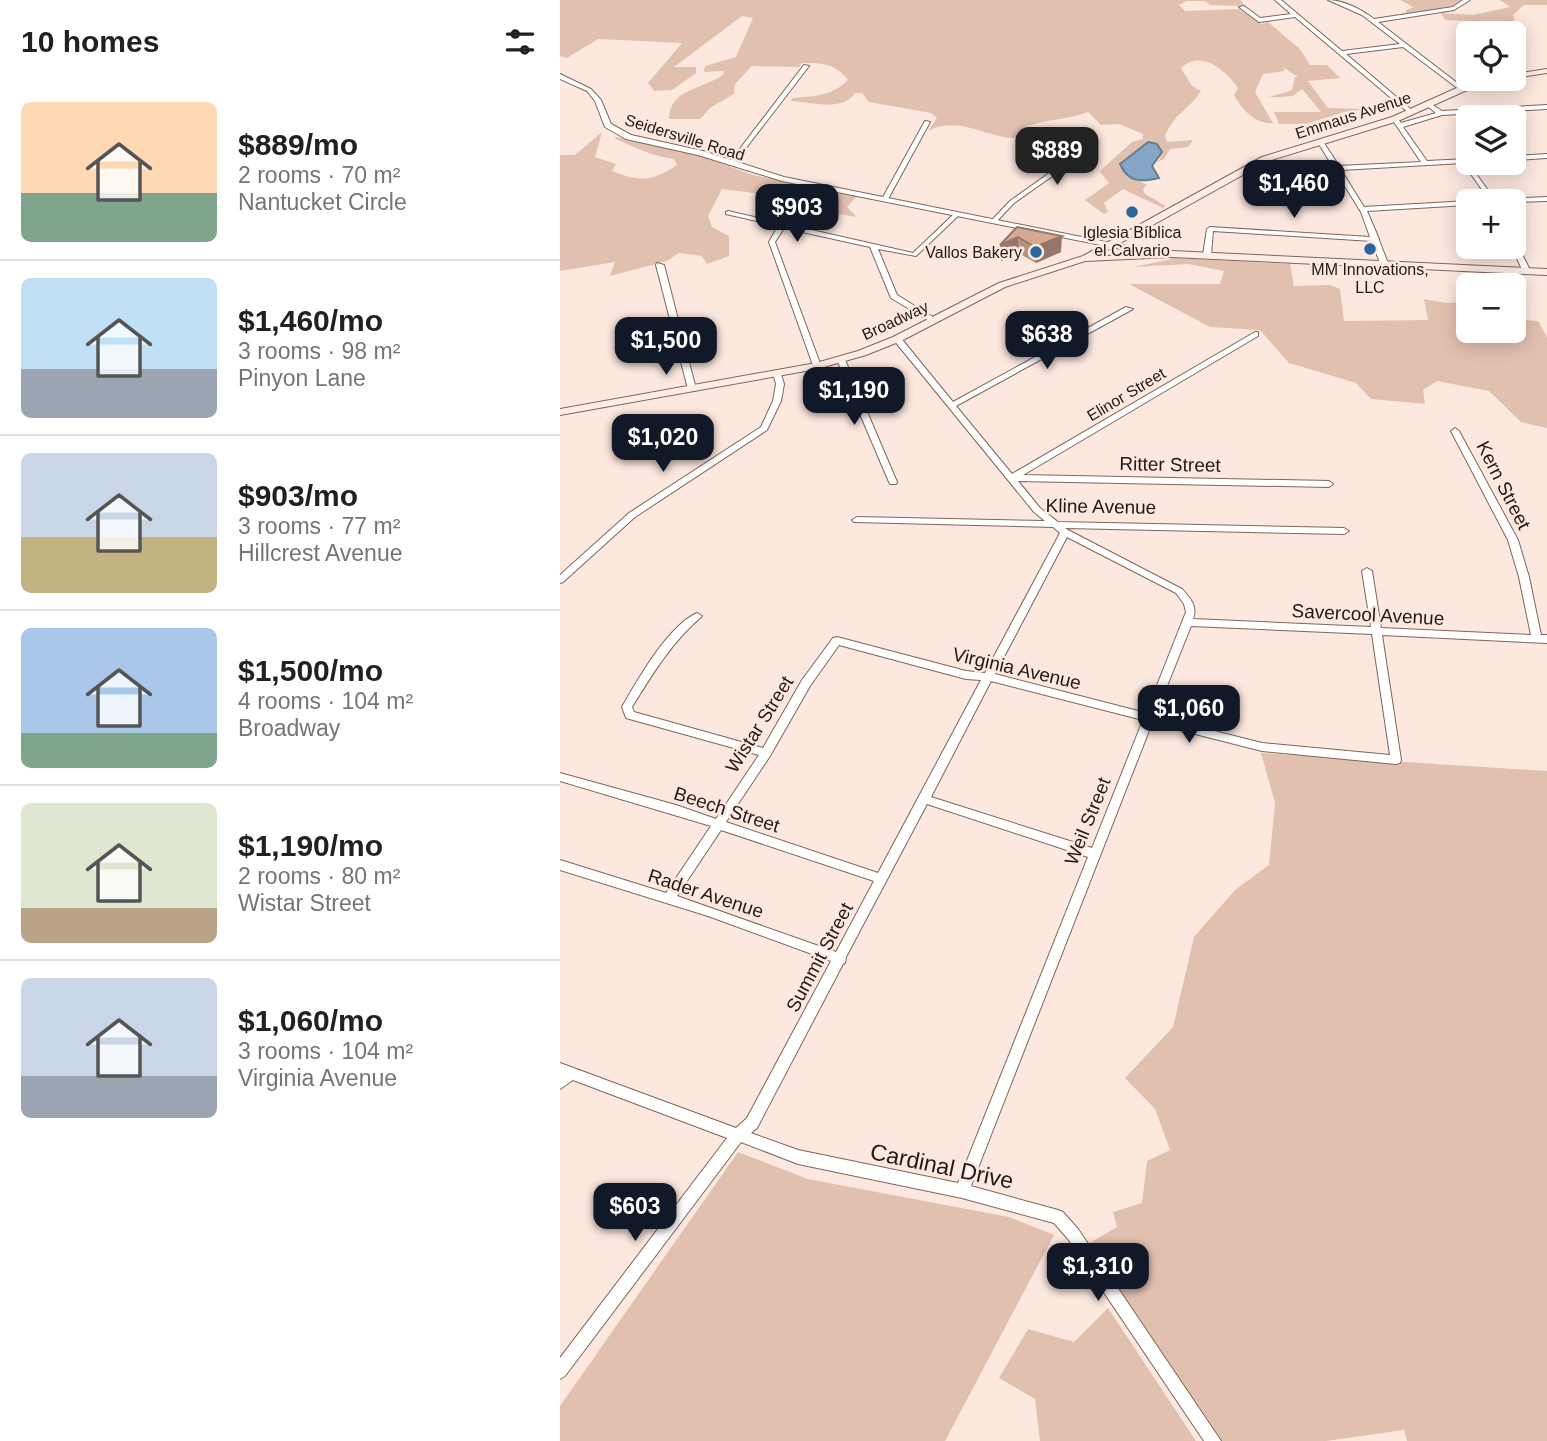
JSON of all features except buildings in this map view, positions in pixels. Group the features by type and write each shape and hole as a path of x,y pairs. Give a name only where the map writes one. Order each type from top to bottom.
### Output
{"main road":[{"path":"1526,74 1547,71"},
{"name":"Emmaus Avenue","path":"1109,245 1252,165 1320,141 1397,122 1411,112 1457,91"},
{"name":"Broadway","path":"560,412 841,360 897,340 1002,285 1071,264 1109,245"},
{"path":"1071,264 1156,254 1384,267 1547,272"}],"street":[{"path":"1278,0 1411,112"},
{"path":"1331,0 1360,11 1456,84"},
{"path":"1374,21 1454,8 1467,0"},
{"path":"1242,7 1259,20 1296,15"},
{"path":"1362,40 1372,49"},
{"path":"1342,54 1405,45"},
{"path":"731,164 806,66"},
{"name":"Seidersville Road","path":"560,76 575,81 594,94 607,123 616,131 782,179 1156,254"},
{"path":"1428,104 1441,113"},
{"path":"1526,109 1547,107"},
{"path":"1425,163 1397,122 1441,113 1456,113"},
{"path":"885,199 927,122"},
{"path":"1320,141 1362,209 1376,239 1384,267"},
{"path":"994,221 1012,202 1079,155 1081,143"},
{"path":"1526,157 1547,156"},
{"path":"1336,168 1456,162"},
{"path":"1526,200 1547,199"},
{"path":"1362,209 1456,204"},
{"path":"728,213 914,255 957,214"},
{"path":"782,226 772,242 817,366"},
{"path":"1207,255 1210,229 1376,239"},
{"path":"873,246 894,296 934,320"},
{"path":"1521,259 1527,272"},
{"path":"660,265 692,388"},
{"path":"951,406 1129,309"},
{"name":"Elinor Street","path":"1011,478 1255,334"},
{"path":"897,340 1011,478 1052,523 1179,592 1191,607 1188,622"},
{"path":"841,360 893,482"},
{"path":"560,580 632,515 764,428 777,401 780,384 777,373"},
{"name":"Kern Street","path":"1455,431 1513,540 1542,639"},
{"name":"Ritter Street","path":"1011,478 1329,484"},
{"name":"Kline Avenue","path":"857,520 1344,531"},
{"name":"Summit Street","path":"560,1371 737,1136 752,1123 1065,531"},
{"path":"1367,571 1376,632"},
{"path":"697,616 684,626 661,654 627,707 630,715 766,752"},
{"name":"Savercool Avenue","path":"1188,622 1542,639"},
{"name":"Weil Street","path":"962,1191 1188,622"},
{"name":"Virginia Avenue","path":"837,641 966,675 990,677 1285,751 1396,760 1376,632"},
{"name":"Wistar Street","path":"668,899 766,752 801,692 837,641"},
{"name":"Beech Street","path":"560,777 718,824 882,879"},
{"path":"924,799 1094,854"},
{"name":"Rader Avenue","path":"560,865 841,959"},
{"name":"Cardinal Drive","path":"564,1075 798,1157 962,1191 1058,1217 1073,1234 1213,1441"}],"shaded area":[{"path":"560,0 1241,0 1245,6 1210,5 1205,1 1187,1 1179,5 1185,11 1239,9 1261,24 1268,22 1300,49 1310,65 1327,65 1340,78 1308,81 1328,108 1367,109 1344,112 1306,124 1279,124 1274,112 1321,112 1302,89 1293,96 1267,98 1292,90 1295,77 1298,77 1283,67 1285,71 1263,74 1255,92 1273,123 1266,123 1255,119 1241,106 1234,95 1238,88 1220,69 1205,61 1189,63 1181,68 1192,86 1201,91 1173,122 1165,136 1167,142 1193,140 1188,147 1170,149 1164,159 1157,162 1161,157 1126,175 1147,185 1143,189 1145,194 1166,206 1163,208 1123,189 1104,203 1108,212 1104,214 1085,200 1109,183 1100,172 1103,168 1132,142 1143,139 1143,134 1119,124 1101,125 1088,112 1027,126 1024,137 1012,138 953,125 928,131 937,118 931,113 869,102 862,93 855,93 850,99 835,104 790,101 793,98 829,92 848,80 833,67 809,63 802,63 799,67 752,66 735,84 734,94 710,108 700,119 669,119 675,101 681,96 724,74 723,71 704,72 705,66 736,57 753,18 742,16 674,67 696,67 696,73 672,90 654,91 648,83 682,43 598,39 567,58 560,56"},
{"path":"1400,0 1461,0 1454,6 1408,14 1405,11 1413,7"},
{"path":"1500,0 1547,0 1547,5 1524,5 1513,15 1515,21 1445,20 1441,13 1473,15 1510,7"},
{"path":"602,132 595,157 616,164 612,171 622,175 645,179 660,175 677,165 674,159 643,151 614,138 617,137 695,154 753,175 857,196 847,207 857,217 778,205 769,195 722,189 708,216 712,227 729,236 729,256 707,264 702,256 679,253 667,261 610,276 615,262 560,271 560,155 575,155"},
{"path":"1177,258 1290,264 1294,286 1330,285 1340,289 1344,321 1428,320 1424,299 1456,303 1456,343 1526,343 1526,320 1538,321 1547,337 1547,428 1521,422 1489,391 1437,381 1423,390 1425,404 1371,399 1356,383 1289,363 1260,330 1210,327 1129,284 1220,284 1224,271 1188,264 1133,267"},
{"path":"1261,753 1547,771 1547,1441 1407,1441 1404,1430 1326,1441 1222,1441 1088,1244 1117,1227 1113,1212 1142,1203 1147,1161 1170,1150 1155,1109 1125,1078 1173,1027 1194,937 1235,890 1269,865 1275,803"},
{"path":"738,1152 808,1179 1009,1217 1054,1235 945,1441 560,1441 560,1406"},
{"path":"1108,1308 1196,1441 1040,1441 1035,1399 999,1378 1028,1329 1074,1342"}],"water":[{"path":"1148,142 1157,144 1162,152 1152,166 1159,178 1136,180 1127,175 1120,164"}],"place":[{"name":"Iglesia Bíblica el Calvario","path":"1132,212"},
{"name":"MM Innovations, LLC","path":"1370,249"},
{"name":"Vallos Bakery","path":"1036,252"}]}
